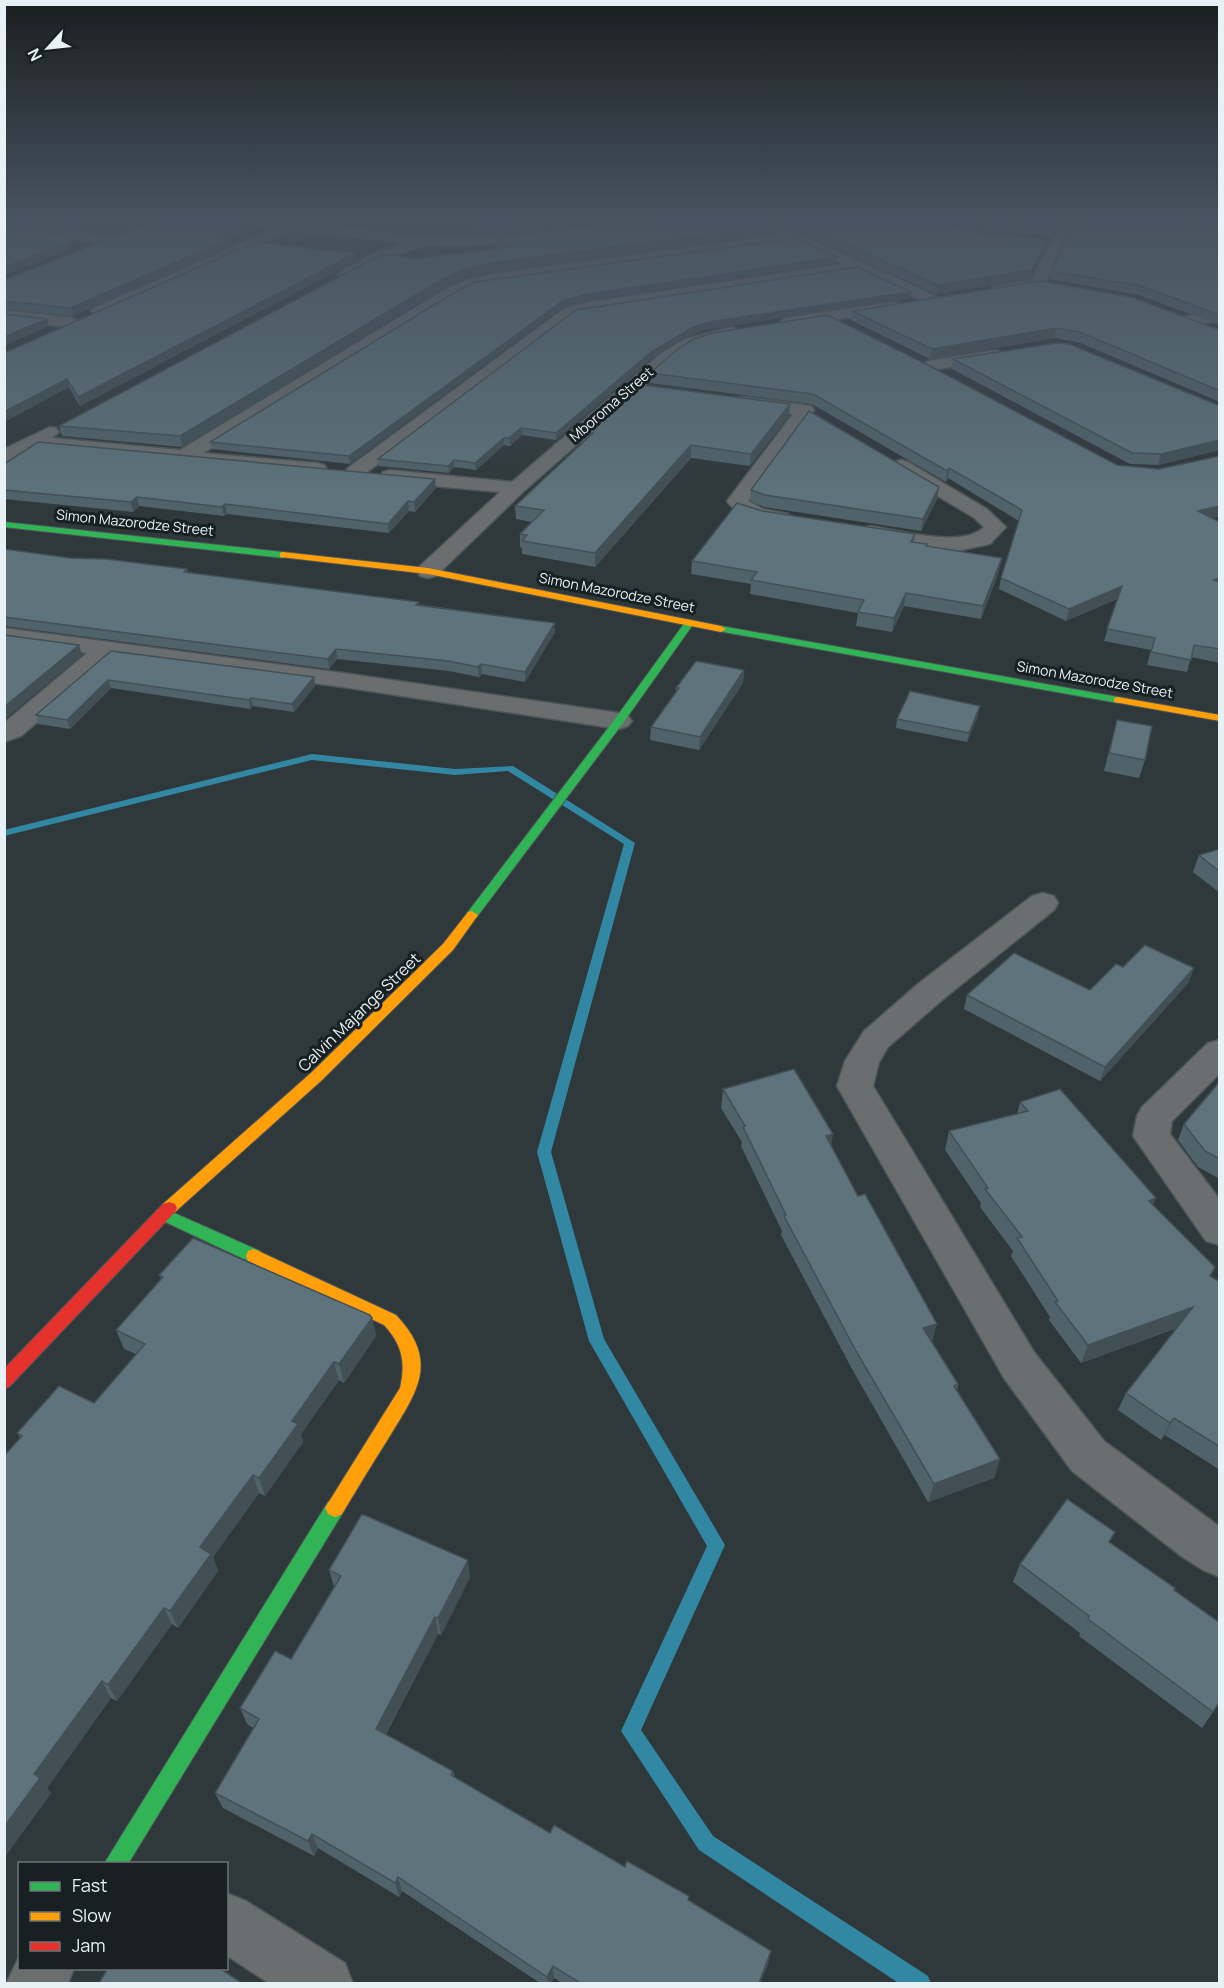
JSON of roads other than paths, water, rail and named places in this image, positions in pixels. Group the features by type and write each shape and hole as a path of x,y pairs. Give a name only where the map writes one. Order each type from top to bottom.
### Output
{"street":[{"path":"44,337 98,312"},
{"path":"186,455 419,312"},
{"path":"355,472 569,312"},
{"path":"768,326 860,312"},
{"path":"4,314 73,323"},
{"path":"1220,316 1181,319 1220,334"},
{"path":"827,317 847,327"},
{"name":"Mboroma Street","path":"428,571 516,488 671,353 687,343 709,336 744,330"},
{"path":"959,382 923,364 1009,353"},
{"path":"629,388 653,391"},
{"path":"723,399 805,410 826,422"},
{"path":"795,520 761,515 743,509 737,501 805,410"},
{"path":"4,457 63,425"},
{"path":"31,442 516,488"},
{"path":"853,529 957,545 983,540 996,527 980,513 888,458"},
{"name":"Simon Mazorodze Street","path":"4,524 428,571 689,623 1220,718"},
{"name":"Calvin Majange Street","path":"4,1382 164,1214 317,1076 448,947 619,721 689,623"},
{"path":"4,635 331,678 619,721"},
{"path":"4,734 12,730 107,649"},
{"path":"1043,903 930,992 876,1039 862,1061 855,1086 1019,1365 1089,1456 1198,1540 1220,1554"},
{"path":"1220,1052 1155,1116 1151,1136 1220,1230"},
{"path":"125,1860 408,1390 416,1369 412,1349 401,1330 390,1320 164,1214"},
{"path":"228,1922 324,1983"},
{"path":"35,1983 44,1970"}],"waterway":[{"path":"4,833 312,757 455,772 510,768 630,843 544,1152 597,1341 716,1545 631,1731 706,1843 920,1984"}]}
